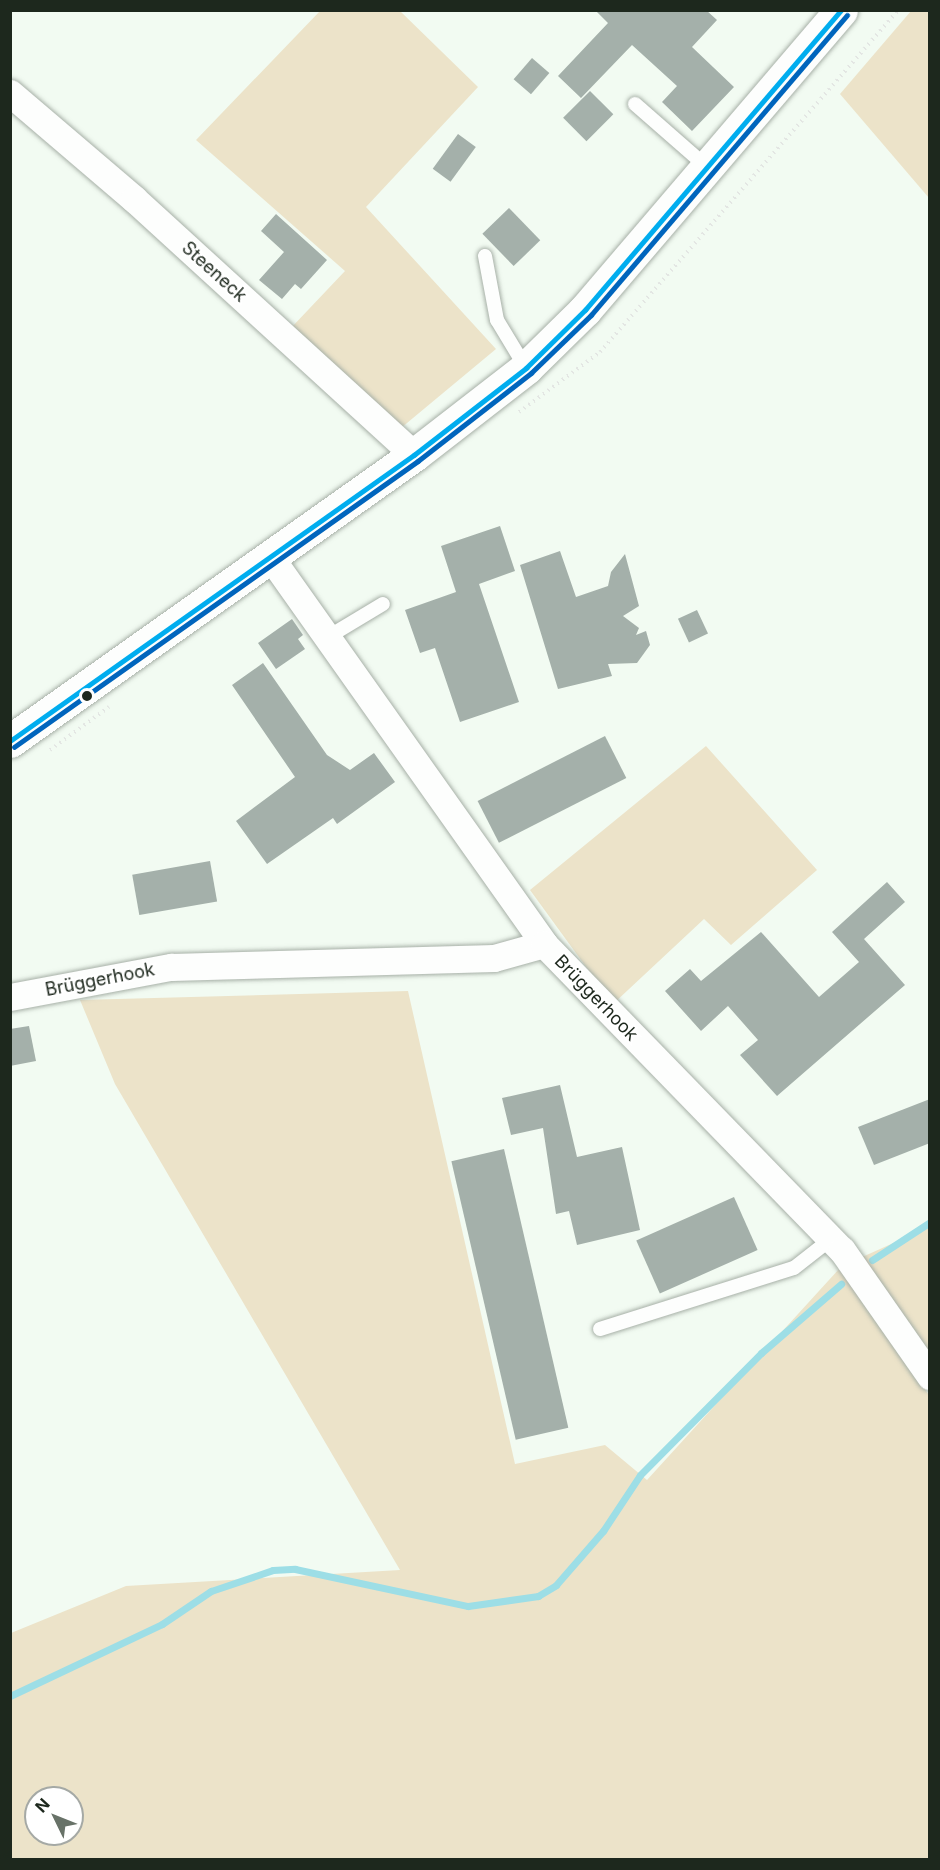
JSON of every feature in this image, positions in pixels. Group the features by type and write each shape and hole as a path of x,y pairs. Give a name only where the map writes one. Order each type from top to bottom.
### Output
{"street":[{"path":"10,741 414,455 526,368 585,310 841,10"},
{"name":"Steeneck","path":"10,93 134,199 414,455"},
{"path":"270,558 544,944"},
{"name":"Brüggerhook","path":"10,997 171,967 494,958 544,944 831,1239 930,1376"}],"lane":[{"path":"635,104 708,168"},
{"path":"485,256 497,320 526,368"},
{"path":"328,637 383,604"},
{"path":"600,1329 794,1268 831,1239"}],"shaded area":[{"path":"320,11 400,11 478,87 366,207 496,349 401,428 290,329 345,271 196,140"},
{"path":"911,11 929,11 929,198 840,94"},
{"path":"706,746 817,870 731,945 704,919 613,1004 530,890"},
{"path":"408,991 515,1464 605,1445 647,1480 839,1269 929,1395 929,1859 11,1860 11,1633 126,1586 400,1570 115,1084 80,1000"},
{"path":"929,1227 929,1354 860,1258"}],"building":[{"path":"595,10 706,10 717,20 692,47 734,87 692,131 662,102 677,86 632,45 581,98 558,76 608,23"},
{"path":"532,58 549,73 531,94 514,79"},
{"path":"590,91 613,114 586,141 563,118"},
{"path":"458,134 476,147 451,182 433,169"},
{"path":"509,208 540,240 514,266 482,234"},
{"path":"276,214 327,260 301,289 295,284 282,299 259,280 284,252 261,231"},
{"path":"500,526 515,571 479,584 519,702 460,722 435,648 420,653 405,610 456,592 441,546"},
{"path":"560,551 576,597 608,586 611,572 625,554 639,606 623,616 639,628 636,635 646,631 650,645 637,663 608,664 612,676 558,689 520,565"},
{"path":"697,610 708,634 689,642 678,619"},
{"path":"292,619 303,635 298,639 305,649 276,669 258,643"},
{"path":"263,663 327,755 350,770 374,753 395,782 337,824 333,818 267,864 236,821 295,777 232,685"},
{"path":"605,736 626,778 499,843 478,801"},
{"path":"210,861 217,901 139,915 132,875"},
{"path":"887,882 905,902 864,939 905,985 777,1096 740,1055 758,1040 728,1006 701,1031 665,991 690,969 701,981 761,932 819,997 859,962 832,932"},
{"path":"29,1026 36,1061 10,1066 10,1029"},
{"path":"560,1085 577,1157 622,1147 640,1230 577,1245 569,1211 556,1214 543,1128 511,1135 502,1098"},
{"path":"930,1099 930,1143 874,1165 858,1127"},
{"path":"504,1149 568,1428 516,1440 451,1161"},
{"path":"734,1197 758,1250 660,1294 636,1241"}],"waterway":[{"path":"872,1260 930,1222"},
{"path":"10,1696 162,1624 211,1591 273,1570 295,1569 468,1606 538,1596 556,1585 603,1531 640,1475 761,1353 841,1284"}],"transit line":[{"path":"10,741 414,455 526,368 585,310 841,10"},
{"path":"14,747 418,461 531,373 591,315 847,15"}]}
